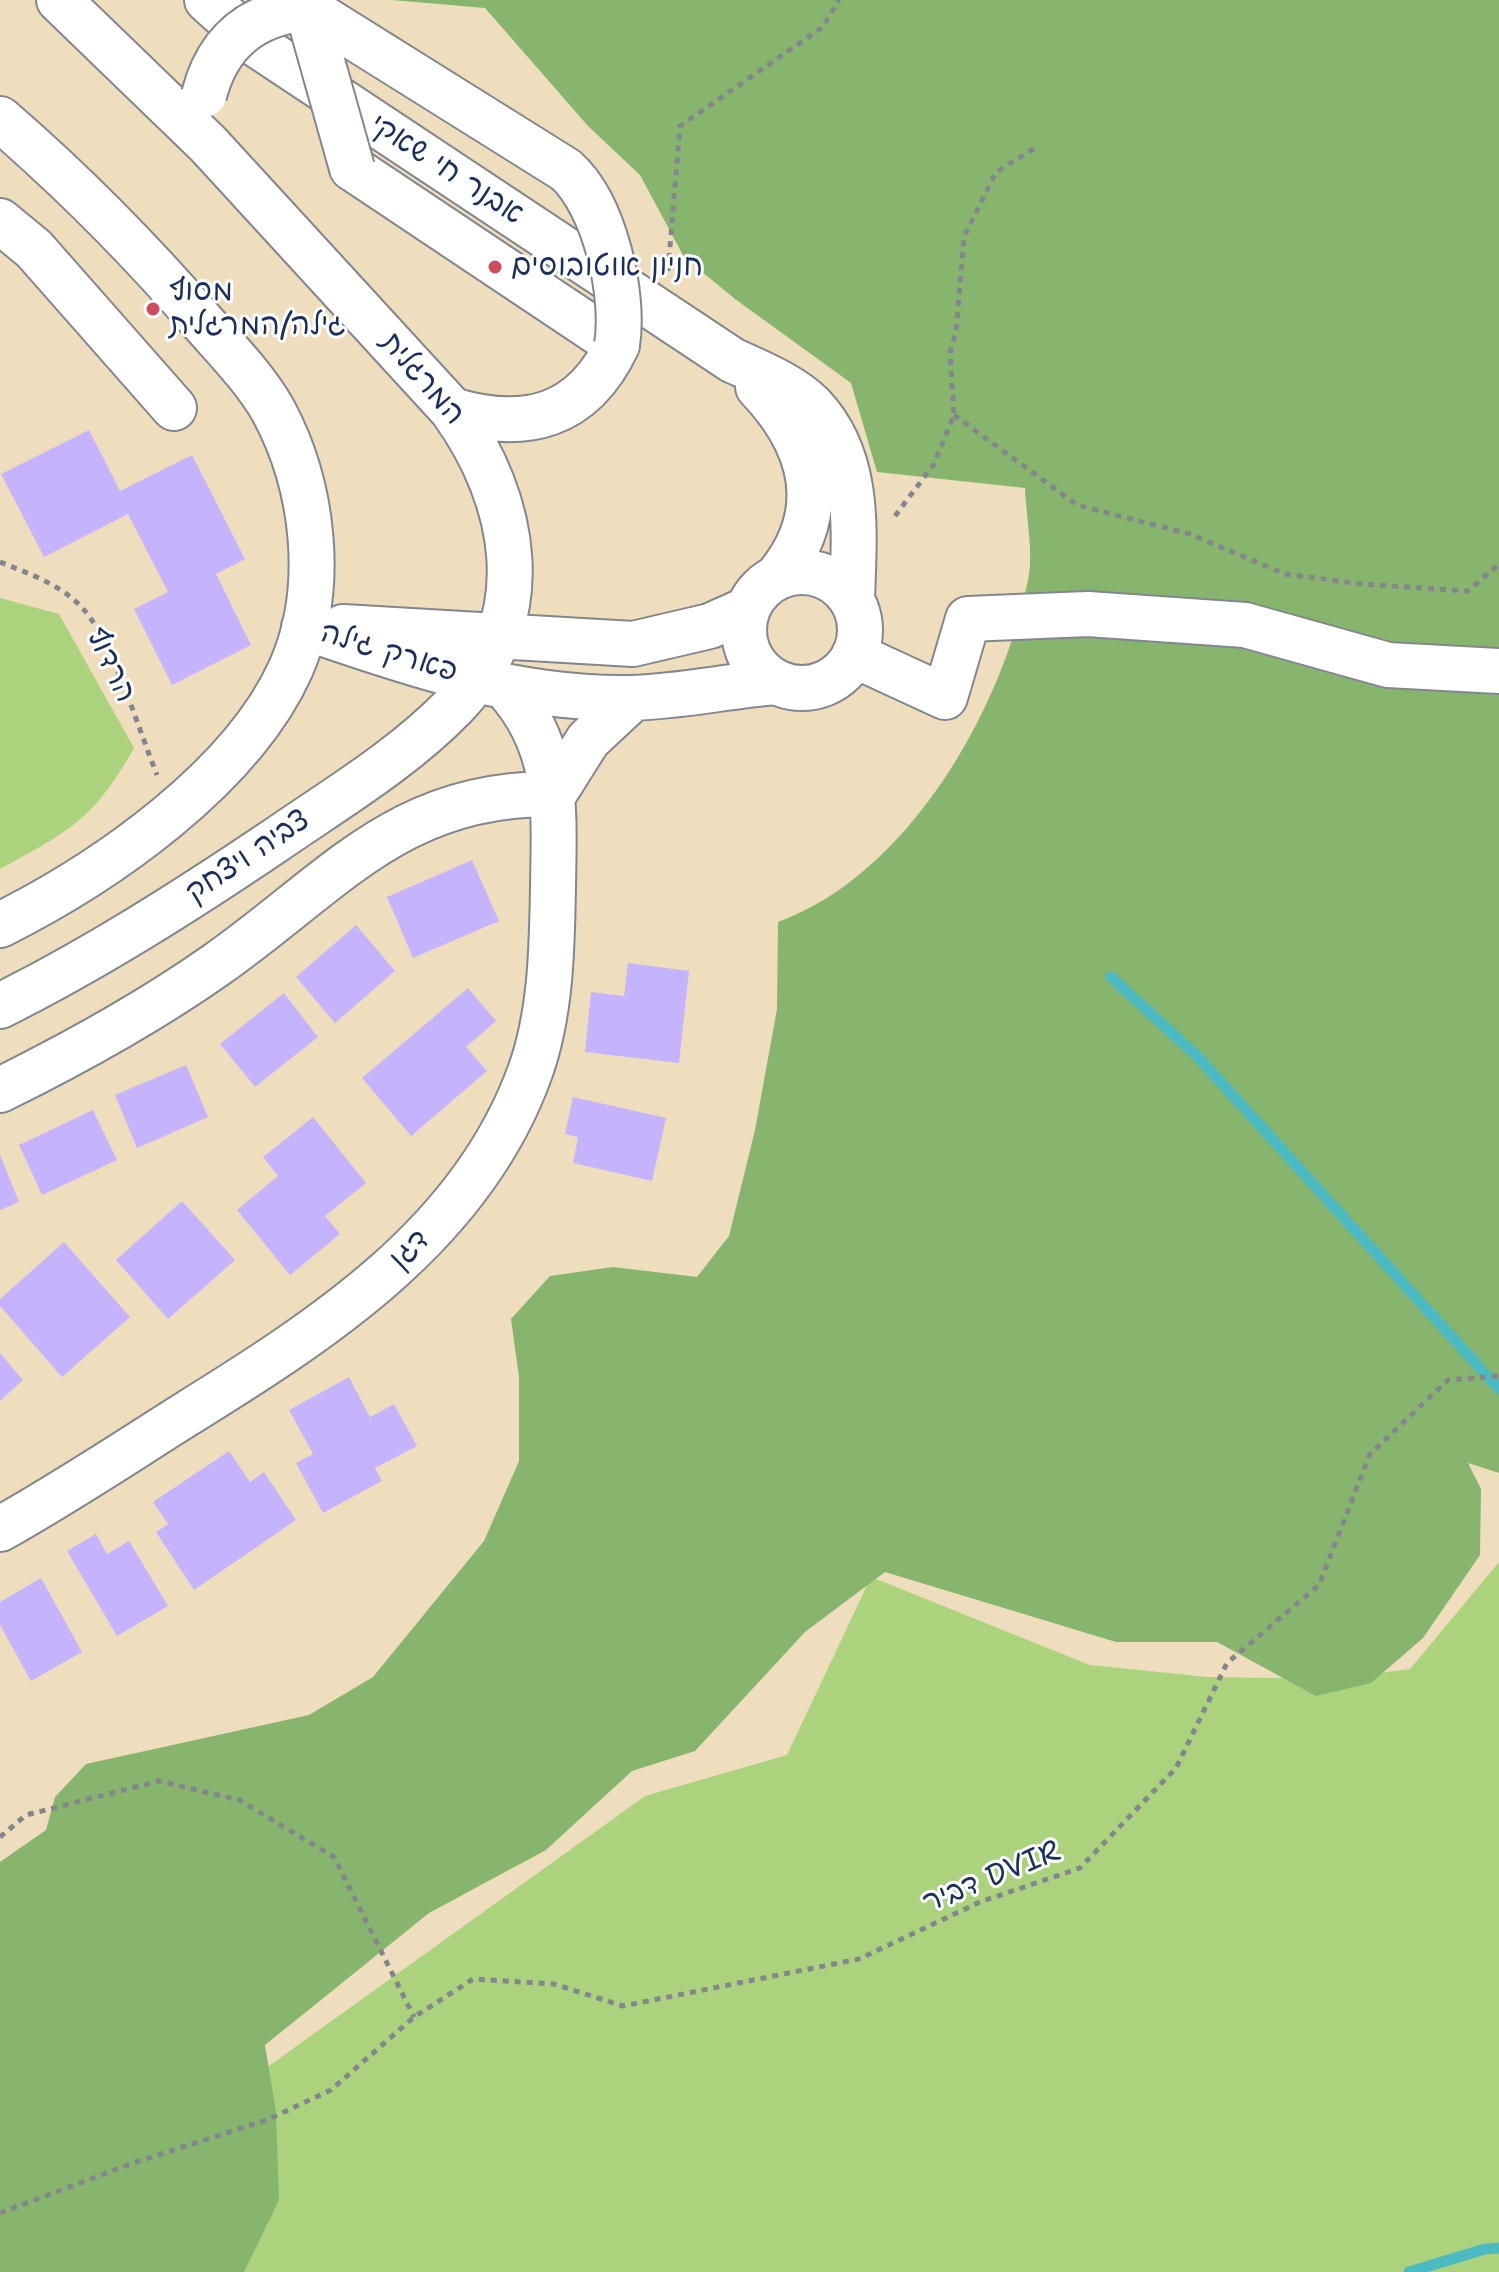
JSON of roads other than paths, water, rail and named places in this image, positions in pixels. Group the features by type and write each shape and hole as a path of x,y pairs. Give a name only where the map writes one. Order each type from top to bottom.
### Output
{"street":[{"name":"המרגלית","path":"59,0 208,144 452,410 481,454 506,523 510,576 490,684"},
{"name":"אבנר חי שאקי","path":"207,0 257,45 732,360 790,389 810,405 827,426 843,456 850,483 854,541 852,600"},
{"path":"307,8 352,168 617,345"},
{"path":"208,144 204,95 213,68 238,33 274,13 307,8 566,170 581,183 600,224 620,307 617,345 593,385 575,402 553,412 496,420 452,410"},
{"path":"0,119 159,272 243,368 272,409 292,452 303,489 312,564 304,627 291,668 274,699 216,772 130,844 38,906 0,925"},
{"path":"0,221 34,249 174,408"},
{"name":"אבנר חי שאקי","path":"732,360 792,428 807,475 808,524 801,545 777,577"},
{"path":"805,572 819,574 832,580 852,600 860,632 854,655 846,669 819,686 803,689 776,682 755,664 744,638 748,609 763,586 777,577 805,572"},
{"name":"פארק גילה","path":"304,627 394,628 633,644 698,629 748,609"},
{"path":"854,655 945,697 968,619 1088,614 1245,625 1388,665 1499,671"},
{"name":"פארק גילה","path":"304,627 382,654 490,684 552,695 633,698 776,682"},
{"name":"דגן","path":"0,1529 299,1343 355,1302 443,1218 487,1160 530,1071 544,1015 550,965 554,794 534,725 490,684"},
{"name":"צביה ויצחק","path":"0,1006 145,924 365,779 455,705 490,684"},
{"path":"0,1090 113,1028 214,967 393,831 450,807 486,798 554,794 588,740 633,698"}],"waterway":[{"path":"1111,977 1198,1057 1499,1389"},
{"path":"1409,2272 1485,2249 1499,2248"}],"place":[{"name":"חניון אוטובוסים","path":"495,267"},
{"name":"מסוף גילה/המרגלית","path":"153,309"}]}
